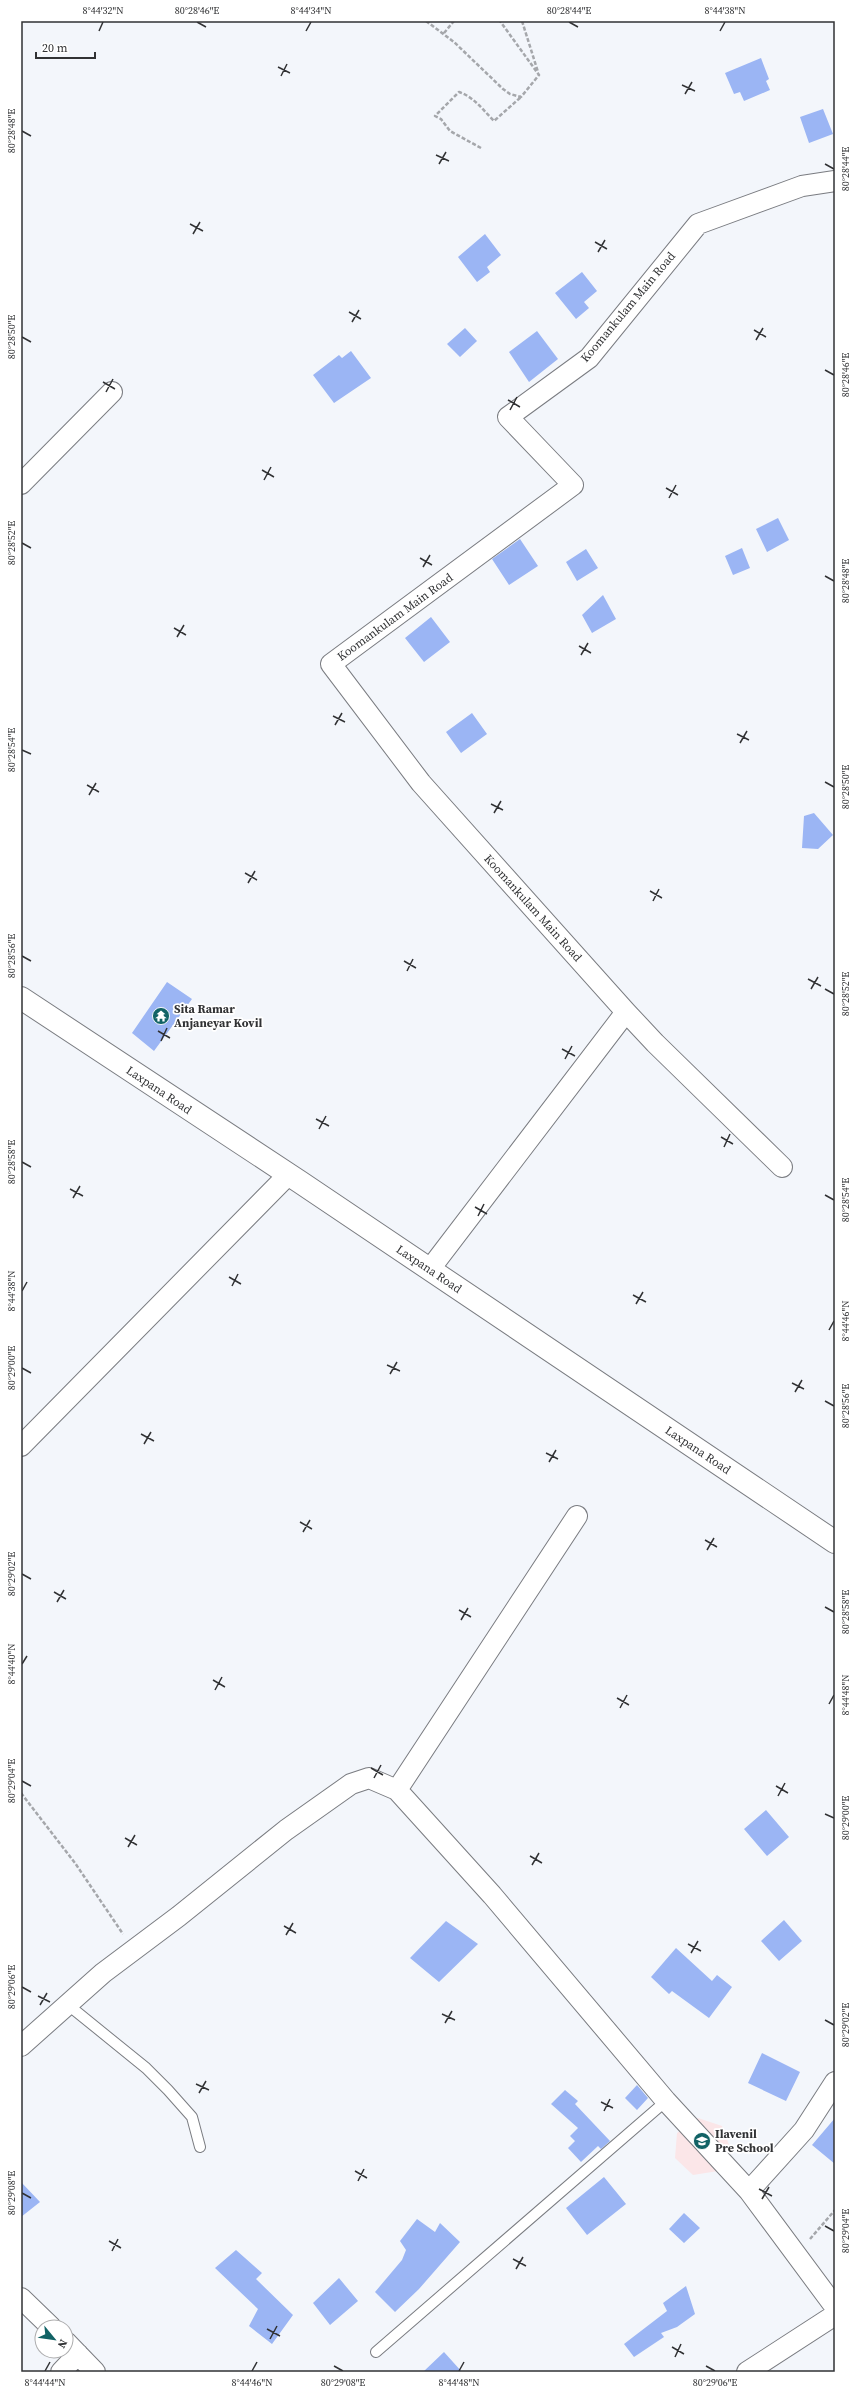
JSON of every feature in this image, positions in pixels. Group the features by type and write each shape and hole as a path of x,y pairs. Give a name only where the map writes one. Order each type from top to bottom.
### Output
{"street":[{"name":"Koomankulam Main Road","path":"782,1168 655,1043 421,783 331,664 573,485 508,417 589,358 698,224 802,186 835,182"},
{"path":"21,484 112,392"},
{"name":"Laxpana Road","path":"21,998 430,1269 835,1542"},
{"path":"430,1269 626,1012"},
{"path":"21,1446 288,1175"},
{"path":"397,1790 576,1516"},
{"path":"21,2046 67,2004 286,1830 351,1784 369,1778 397,1790 492,1895 666,2101 749,2192 835,2307"},
{"path":"749,2192 804,2130 835,2082"},
{"path":"21,2298 43,2319"},
{"path":"747,2372 835,2315"},
{"path":"74,2350 95,2372"},
{"path":"61,2372 67,2359"}],"lane":[{"path":"67,2004 146,2068 168,2090 192,2117 200,2147"},
{"path":"376,2352 666,2101"}],"path":[{"path":"426,21 444,33 502,88 510,94 521,97"},
{"path":"444,33 454,21"},
{"path":"500,21 539,75"},
{"path":"522,21 539,75"},
{"path":"481,148 450,131 441,119 435,116 459,92 471,96 483,112 494,121 521,97 539,75"},
{"path":"21,1794 75,1863 134,1950"},
{"path":"796,2255 835,2210"}],"shaded area":[{"name":"Ilavenil Pre School","path":"698,2118 722,2126 731,2150 718,2171 693,2175 675,2158 677,2133"}],"building":[{"path":"761,58 769,79 766,81 770,90 744,101 740,92 734,94 725,73"},
{"path":"823,109 833,134 809,143 800,117"},
{"path":"485,234 501,255 487,267 490,272 477,282 458,257"},
{"path":"582,272 597,291 584,302 589,308 576,319 555,293"},
{"path":"465,328 477,341 460,357 447,344"},
{"path":"537,331 558,359 529,382 509,352"},
{"path":"351,351 371,378 334,403 313,375 339,355 342,358"},
{"path":"778,518 789,540 767,552 756,529"},
{"path":"520,539 538,566 509,585 492,559"},
{"path":"742,548 750,568 733,575 725,556"},
{"path":"586,549 598,568 577,581 566,562"},
{"path":"603,595 616,619 592,633 582,615"},
{"path":"431,617 450,642 424,662 405,638"},
{"path":"472,713 487,734 461,753 446,732"},
{"path":"814,813 833,835 818,849 802,848 804,816"},
{"name":"Sita Ramar Anjaneyar Kovil","path":"167,982 192,999 154,1051 132,1033"},
{"path":"766,1810 789,1837 767,1856 744,1829"},
{"path":"784,1920 802,1941 779,1961 761,1941"},
{"path":"446,1921 478,1944 439,1982 410,1958"},
{"path":"676,1948 712,1981 717,1975 732,1987 709,2018 672,1991 669,1994 651,1977"},
{"path":"762,2053 800,2072 786,2101 748,2083"},
{"path":"637,2085 648,2098 637,2110 625,2098"},
{"path":"565,2090 578,2101 575,2104 610,2141 601,2149 598,2146 581,2162 568,2148 575,2141 570,2136 578,2128 551,2104"},
{"path":"835,2118 835,2164 812,2145"},
{"path":"604,2177 626,2204 587,2235 566,2208"},
{"path":"21,2182 40,2202 21,2217"},
{"path":"684,2213 700,2228 684,2243 669,2229"},
{"path":"417,2219 435,2232 440,2223 460,2242 419,2289 395,2312 375,2292 402,2260 406,2250 400,2241"},
{"path":"236,2250 262,2273 256,2279 293,2315 272,2344 249,2326 258,2309 215,2268"},
{"path":"339,2278 358,2301 330,2325 313,2303"},
{"path":"686,2286 695,2314 677,2327 661,2333 664,2337 634,2357 624,2344 667,2311 663,2303"},
{"path":"444,2352 462,2372 423,2372"}],"place":[{"name":"Sita Ramar Anjaneyar Kovil","path":"161,1016"},
{"name":"Ilavenil Pre School","path":"702,2141"}]}
